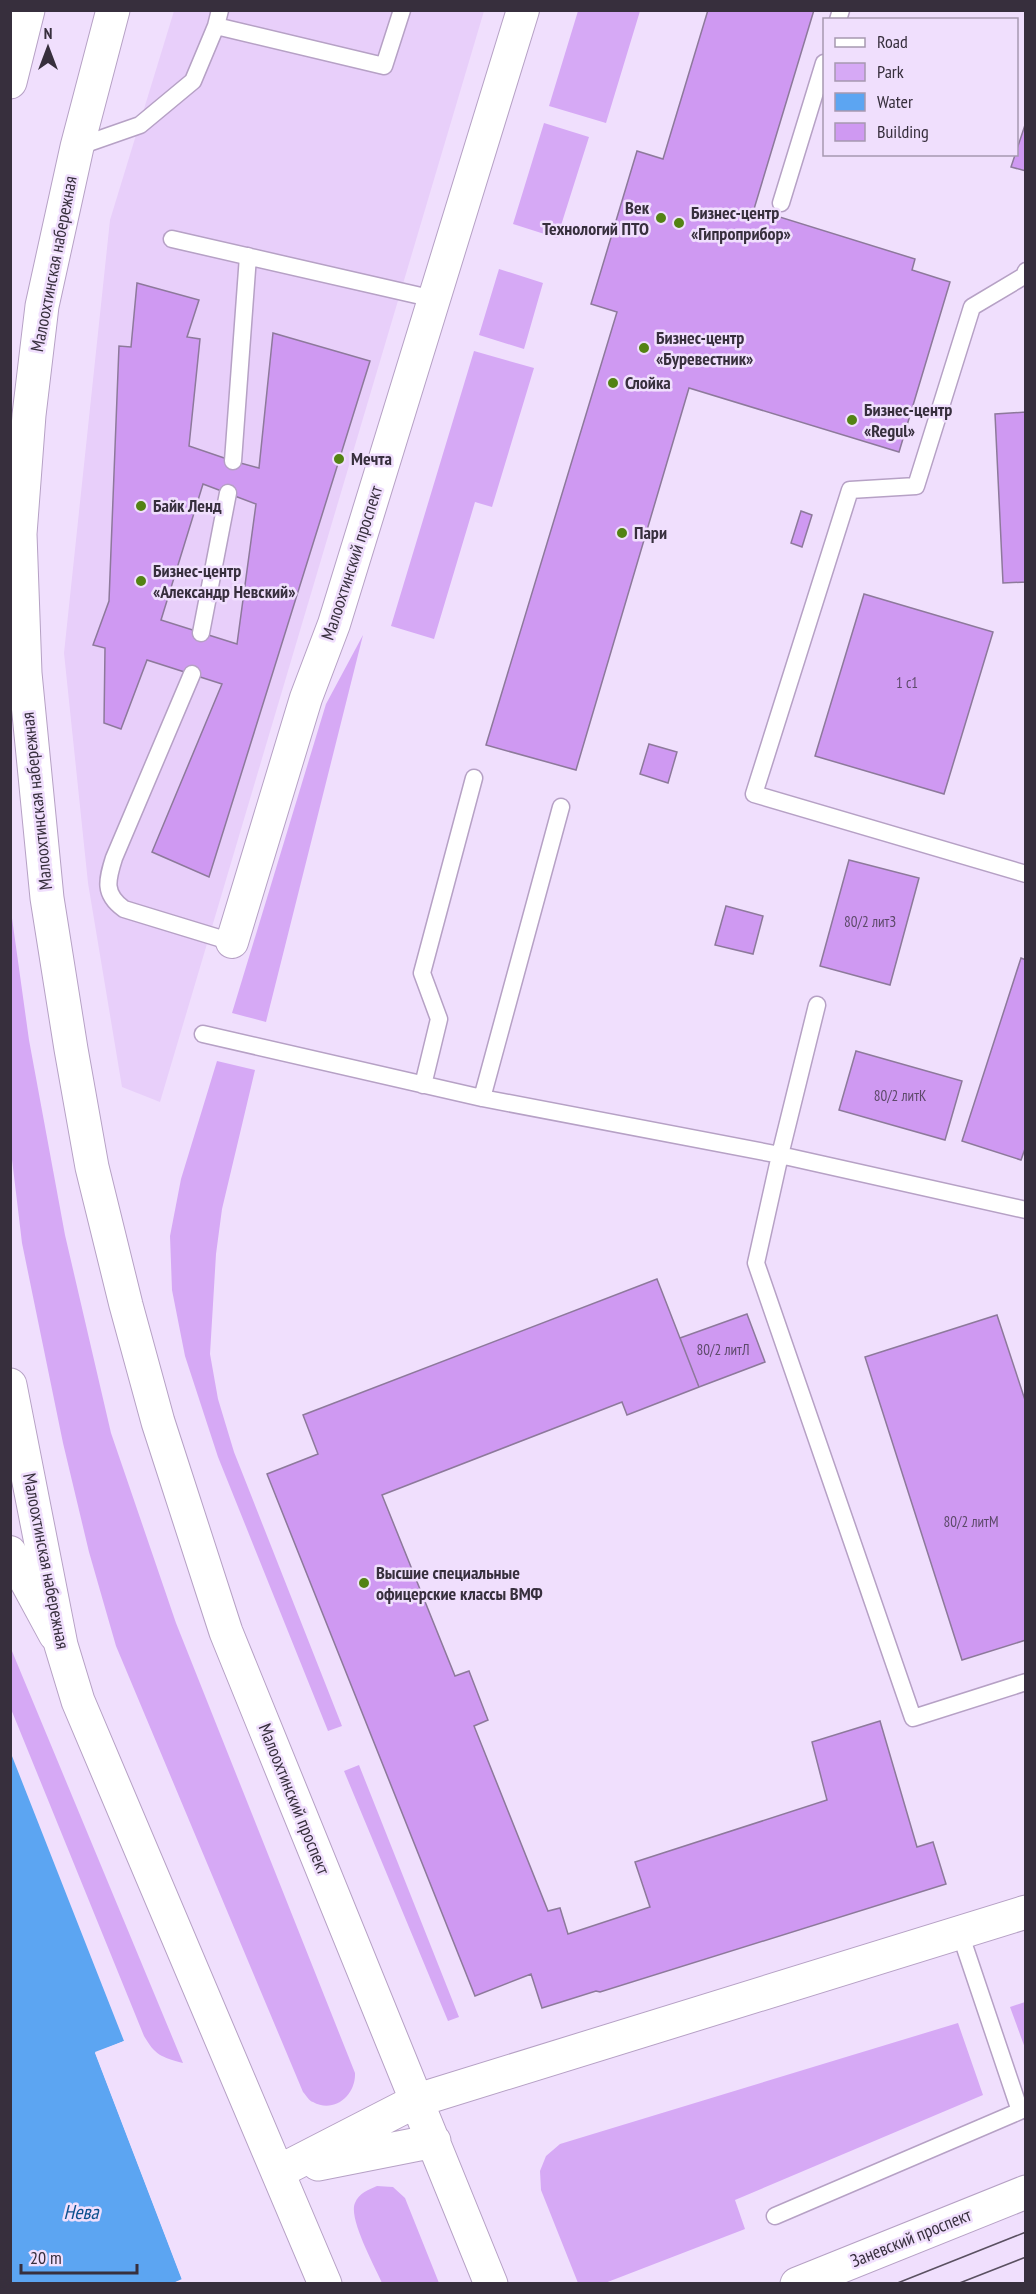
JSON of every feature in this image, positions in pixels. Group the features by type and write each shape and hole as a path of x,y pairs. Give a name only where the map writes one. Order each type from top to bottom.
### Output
{"main road":[{"path":"10,82 28,10"},
{"name":"Малоохтинская набережная","path":"113,10 77,147 42,306 29,415 20,534 25,673 47,898 92,1167 126,1305"},
{"name":"Малоохтинский проспект","path":"126,1305 158,1422 226,1632 491,2283"},
{"name":"Малоохтинская набережная","path":"10,1385 61,1645 78,1701 278,2172"},
{"path":"278,2172 418,2100 1026,1912"},
{"path":"278,2172 434,2141"},
{"path":"278,2172 325,2283"},
{"name":"Заневский проспект","path":"797,2283 1026,2192"}],"street":[{"name":"Малоохтинский проспект","path":"232,942 306,698 334,624 523,10"},
{"path":"10,1552 61,1645"}],"lane":[{"path":"77,147 140,125 193,81 218,18 384,66 402,10"},
{"path":"781,203 823,69"},
{"path":"172,239 434,299"},
{"path":"233,461 248,256"},
{"path":"1026,271 1024,276 972,307 916,486 850,490 754,794 1026,874"},
{"path":"201,633 228,493"},
{"path":"192,674 114,858 109,877 109,894 124,909 232,942"},
{"path":"423,1085 439,1019 422,973 474,778"},
{"path":"482,1098 561,807"},
{"path":"817,1005 756,1263 913,1718 1026,1682"},
{"path":"203,1034 482,1098 780,1155 1026,1210"},
{"path":"775,2216 1020,2111 960,1933"}],"shaded area":[{"path":"174,11 484,11 160,1102 122,1087 88,883 64,653 110,220"}],"green space":[{"path":"578,11 640,11 606,123 549,106"},
{"path":"544,123 589,137 557,238 513,224"},
{"path":"499,269 543,283 524,349 479,335"},
{"path":"474,351 534,368 492,507 475,502 434,639 391,626"},
{"path":"363,635 266,1022 232,1013 326,704"},
{"path":"11,911 29,1040 65,1235 111,1433 176,1623 355,2073 348,2095 329,2106 310,2100 303,2092 116,1646 89,1552 63,1443 22,1243 11,1151"},
{"path":"217,1061 255,1070 222,1209 216,1254 210,1354 218,1399 234,1452 342,1726 328,1731 218,1457 185,1356 172,1290 170,1236 181,1179"},
{"path":"10,1646 183,2063 159,2054 144,2036 11,1709"},
{"path":"359,1765 459,2017 448,2021 344,1771"},
{"path":"1026,2002 1025,2048 1010,2007"},
{"path":"958,2023 983,2095 735,2200 745,2229 605,2283 578,2283 541,2190 540,2171 546,2156 560,2144"},
{"path":"377,2186 393,2187 405,2198 439,2283 382,2283 359,2231 354,2210 359,2197"}],"water":[{"name":"Нева","path":"10,1751 124,2041 95,2053 182,2280 173,2283 11,2283"}],"pier":[{"path":"124,2041 126,2043 99,2054 185,2279 181,2284 173,2283 182,2279 95,2052"}],"building":[{"name":"Бизнес-центр «Regul»","path":"708,10 814,10 754,209 915,259 912,270 950,282 899,452 689,388 576,770 486,745 617,312 591,304 637,151 663,159"},
{"path":"1026,122 1026,171 1011,167 1015,156 1018,156 1018,146"},
{"name":"Бизнес-центр «Александр Невский»","path":"137,283 199,300 187,337 200,339 189,446 259,468 273,333 370,361 209,877 152,852 222,684 147,660 121,729 104,723 105,648 93,645 109,601 119,346 131,347","holes":["203,484 256,504 237,644 161,620"]},
{"path":"1026,412 1026,582 1003,583 995,414"},
{"path":"801,511 812,515 802,547 791,543"},
{"path":"864,594 993,632 944,794 815,756"},
{"path":"649,744 677,752 668,783 640,774"},
{"path":"849,860 919,878 890,985 820,966"},
{"path":"726,906 763,916 753,954 715,945"},
{"path":"1021,958 1026,960 1026,1146 1021,1160 962,1141"},
{"path":"856,1051 962,1081 945,1140 839,1110"},
{"name":"Высшие специальные офицерские классы ВМФ","path":"657,1279 699,1387 627,1415 622,1402 382,1495 455,1676 469,1671 488,1720 474,1726 548,1911 560,1908 568,1934 650,1907 635,1862 827,1800 812,1742 880,1721 917,1847 933,1842 946,1884 542,2008 531,1974 475,1996 267,1474 318,1454 303,1415"},
{"path":"747,1314 765,1362 699,1387 680,1338"},
{"path":"997,1315 1026,1403 1026,1640 962,1660 865,1357"}],"tram line":[{"path":"895,2284 1026,2232"},
{"path":"957,2284 1026,2257"}],"place":[{"name":"Век Технологий ПТО","path":"661,218"},
{"name":"Бизнес-центр «Гипроприбор»","path":"679,223"},
{"name":"Бизнес-центр «Буревестник»","path":"644,348"},
{"name":"Слойка","path":"613,383"},
{"name":"Бизнес-центр «Regul»","path":"852,420"},
{"name":"Мечта","path":"339,459"},
{"name":"Байк Ленд","path":"141,506"},
{"name":"Пари","path":"622,533"},
{"name":"Бизнес-центр «Александр Невский»","path":"141,581"},
{"name":"Высшие специальные офицерские классы ВМФ","path":"364,1583"}]}
